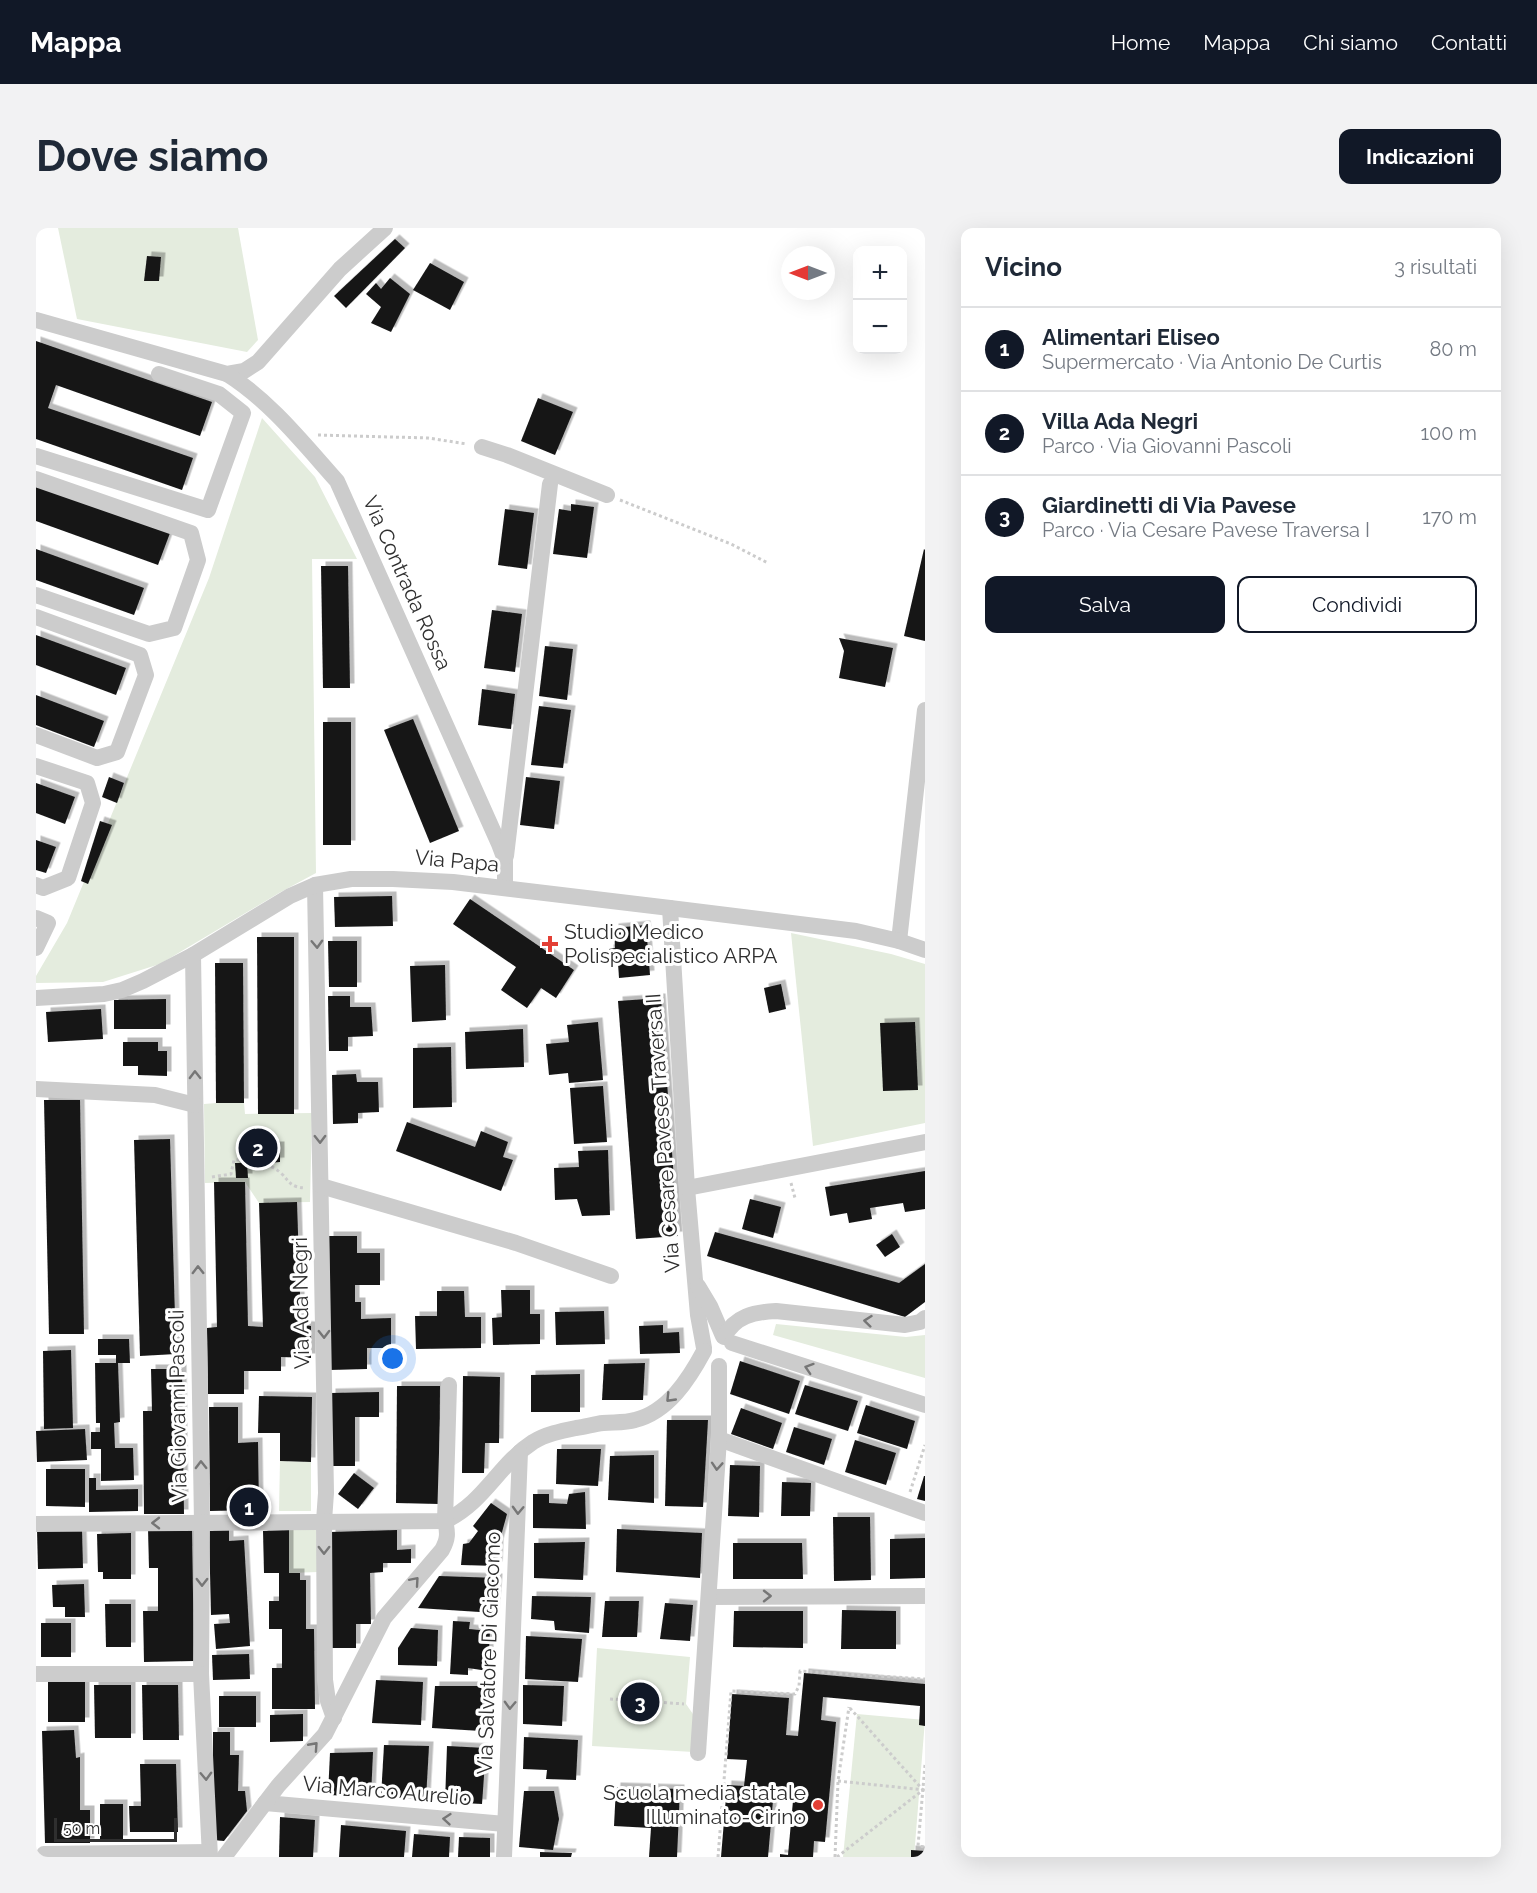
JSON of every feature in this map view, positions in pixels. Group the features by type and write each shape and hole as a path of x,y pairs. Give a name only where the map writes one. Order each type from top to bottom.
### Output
{"street":[{"path":"227,374 244,371 258,362 340,269 385,228"},
{"name":"Via Contrada Rossa","path":"36,320 227,374 252,392 296,434 337,481 505,860"},
{"path":"36,456 208,510 243,413 219,394 159,374"},
{"path":"482,447 507,454 607,495"},
{"path":"36,479 191,533 198,560 174,628 149,633 36,595"},
{"name":"Via Contrada Rossa","path":"505,888 505,860 550,484"},
{"path":"36,617 140,656 146,675 117,752 97,758 36,735"},
{"path":"899,941 925,710"},
{"path":"36,766 87,783 93,803 68,878 43,888 36,885"},
{"name":"Via Contrada Rossa","path":"499,844 495,859 496,869 505,888"},
{"name":"Via Papa","path":"36,998 104,994 122,990 193,955 290,896 315,885 351,879 453,882 856,931 925,950"},
{"name":"Via Ada Negri","path":"315,885 326,1493 324,1521 325,1680 328,1701 334,1718"},
{"name":"Via Cesare Pavese Traversa II","path":"670,908 687,1188 698,1316 704,1350"},
{"path":"36,918 48,923 36,948"},
{"name":"Via Giovanni Pascoli","path":"193,955 202,1523 201,1674 214,1855"},
{"path":"36,1089 155,1095 195,1105"},
{"path":"687,1188 925,1142"},
{"path":"321,1186 516,1243 611,1276"},
{"name":"Via Cesare Pavese Traversa II","path":"696,1282 726,1338"},
{"path":"704,1350 707,1360 719,1366 728,1363 733,1356 726,1338 731,1325 760,1312 776,1311 905,1325 920,1322 925,1318"},
{"path":"36,1524 445,1521 457,1516 484,1493 520,1452 544,1436 602,1423 634,1421 650,1415 668,1403 694,1370 711,1338 726,1338 925,1405"},
{"path":"698,1753 719,1440 719,1366"},
{"path":"44,1854 214,1855 265,1803 325,1734 384,1618 448,1540 445,1521 449,1384"},
{"path":"719,1440 925,1513"},
{"name":"Via Salvatore Di Giacomo","path":"504,1857 520,1452"},
{"path":"709,1597 925,1596"},
{"path":"36,1674 201,1674"},
{"name":"Via Marco Aurelio","path":"265,1803 505,1824"}],"path":[{"path":"296,434 428,438 482,447"},
{"path":"607,495 731,544 768,563"},
{"path":"196,1184 205,1178 231,1174 234,1160 253,1159 279,1172 294,1187 310,1189 321,1186"},
{"path":"906,1506 925,1445"},
{"path":"718,1857 731,1691 795,1694 799,1686 800,1671 925,1679"},
{"path":"639,1685 653,1689 658,1697 653,1711 644,1715 634,1713 628,1705 628,1700 631,1691 639,1685"},
{"path":"610,1699 628,1700"},
{"path":"658,1702 701,1705"},
{"path":"836,1857 838,1781 849,1707 924,1790"},
{"path":"925,1765 918,1846 925,1847"},
{"path":"838,1781 924,1790"},
{"path":"836,1857 924,1790"}],"shaded area":[{"path":"58,228 238,228 258,340 247,352 77,319"},
{"path":"262,418 315,477 357,559 312,559 316,873 160,964 103,982 36,983 36,976 67,923 209,578"},
{"path":"791,933 891,954 925,964 925,1123 813,1146"},
{"path":"244,1103 245,1114 312,1113 310,1202 259,1203 245,1182 205,1183 204,1104"},
{"path":"776,1324 906,1337 925,1335 925,1378 773,1335"},
{"path":"280,1461 311,1462 311,1511 279,1511"},
{"path":"289,1530 316,1530 318,1572 289,1573"},
{"path":"597,1648 690,1657 686,1704 695,1717 693,1752 592,1746"},
{"path":"857,1714 925,1720 914,1857 843,1857"}],"building":[{"path":"395,239 405,248 346,308 334,296"},
{"path":"147,256 161,257 159,281 144,281"},
{"path":"430,263 464,282 450,310 413,290"},
{"path":"390,278 410,294 391,332 371,323 381,307 366,294 376,283 381,289"},
{"path":"36,341 212,402 200,436 56,385 48,408 193,458 182,490 36,439"},
{"path":"538,398 573,412 555,455 521,441"},
{"path":"36,485 170,533 158,565 36,521"},
{"path":"571,504 594,507 587,558 553,554 559,509 571,511"},
{"path":"505,509 534,513 527,569 498,565"},
{"path":"36,549 144,588 134,615 36,580"},
{"path":"925,550 925,641 904,636"},
{"path":"321,566 348,566 350,688 323,688"},
{"path":"492,610 522,614 515,672 484,668"},
{"path":"36,635 126,668 116,695 36,665"},
{"path":"839,638 893,648 885,687 839,678 844,651"},
{"path":"545,646 573,649 567,700 539,696"},
{"path":"482,689 515,694 511,729 478,725"},
{"path":"36,695 104,721 94,747 36,725"},
{"path":"539,706 571,710 563,768 531,765"},
{"path":"413,719 459,831 430,843 384,730"},
{"path":"323,722 351,722 351,845 323,845"},
{"path":"109,777 124,783 117,803 102,797"},
{"path":"526,777 560,781 554,829 520,825"},
{"path":"36,783 75,797 65,824 36,813"},
{"path":"100,821 112,825 88,884 81,881"},
{"path":"36,840 56,847 46,873 36,870"},
{"path":"392,896 393,926 335,927 334,897"},
{"path":"470,899 574,970 556,998 541,988 527,1008 501,990 516,967 453,924"},
{"path":"646,925 650,975 619,978 618,963 610,964 609,949 615,948 614,928"},
{"path":"257,937 294,937 294,1114 258,1114"},
{"path":"328,941 357,941 357,987 329,987"},
{"path":"215,963 243,963 244,1103 216,1103"},
{"path":"445,965 446,1020 412,1022 410,966"},
{"path":"781,984 786,1009 769,1013 764,988"},
{"path":"328,996 350,996 350,1007 371,1007 373,1036 348,1037 348,1051 329,1051"},
{"path":"661,998 678,1236 636,1239 618,1001"},
{"path":"166,999 166,1029 114,1029 114,1000"},
{"path":"101,1009 103,1039 48,1042 46,1012"},
{"path":"598,1022 603,1080 569,1083 568,1073 549,1075 546,1044 569,1042 567,1025"},
{"path":"915,1022 918,1090 883,1091 880,1023"},
{"path":"523,1029 524,1067 466,1069 465,1032"},
{"path":"123,1042 158,1042 158,1051 167,1051 167,1076 138,1075 138,1066 123,1066"},
{"path":"451,1047 452,1107 413,1108 413,1048"},
{"path":"356,1074 357,1082 378,1082 379,1112 358,1113 358,1123 333,1124 332,1075"},
{"path":"603,1086 607,1142 574,1144 570,1088"},
{"path":"44,1100 80,1100 84,1334 49,1334"},
{"path":"407,1122 475,1147 481,1131 508,1142 503,1157 513,1160 501,1191 396,1151"},
{"path":"170,1139 176,1354 140,1356 134,1140"},
{"path":"267,1146 280,1146 280,1162 268,1163"},
{"path":"608,1150 610,1215 582,1216 577,1199 555,1200 554,1168 579,1167 578,1151"},
{"path":"235,1163 247,1163 248,1178 236,1178"},
{"path":"925,1171 925,1209 905,1212 903,1203 870,1208 872,1219 849,1223 847,1213 830,1216 825,1187"},
{"path":"214,1182 245,1182 248,1326 263,1327 259,1203 297,1202 301,1325 311,1326 311,1358 281,1357 281,1371 244,1371 244,1394 208,1394 207,1328 217,1327"},
{"path":"750,1199 781,1207 773,1238 742,1229"},
{"path":"715,1232 899,1283 925,1264 925,1302 905,1317 707,1256"},
{"path":"892,1234 900,1247 885,1257 876,1245"},
{"path":"329,1236 357,1236 357,1253 380,1253 380,1285 355,1285 355,1302 361,1302 361,1319 391,1318 391,1348 367,1348 367,1369 330,1370"},
{"path":"501,1290 530,1290 530,1314 540,1314 540,1344 493,1345 492,1318 502,1317"},
{"path":"437,1291 464,1291 465,1317 481,1317 481,1348 416,1349 415,1316 437,1316"},
{"path":"604,1311 605,1344 556,1345 555,1312"},
{"path":"663,1325 663,1333 679,1332 680,1353 640,1354 639,1326"},
{"path":"98,1339 129,1339 130,1363 118,1363 120,1422 114,1423 115,1448 133,1448 134,1480 101,1481 101,1449 91,1449 91,1432 100,1432 100,1423 96,1423 95,1363 116,1363 116,1355 98,1355"},
{"path":"71,1350 73,1428 44,1429 43,1351"},
{"path":"740,1361 800,1381 789,1414 730,1394"},
{"path":"645,1363 643,1400 602,1400 604,1364"},
{"path":"151,1369 182,1369 184,1514 144,1514 143,1411 152,1411"},
{"path":"580,1374 580,1412 531,1412 531,1375"},
{"path":"463,1376 500,1377 499,1443 485,1443 484,1473 462,1473"},
{"path":"805,1385 858,1401 848,1431 795,1414"},
{"path":"397,1386 440,1386 439,1504 396,1503"},
{"path":"379,1392 379,1417 355,1417 355,1466 332,1466 331,1393"},
{"path":"259,1396 312,1397 311,1462 280,1461 280,1433 258,1433"},
{"path":"866,1405 915,1421 907,1449 857,1433"},
{"path":"209,1407 238,1407 238,1443 258,1442 259,1510 210,1511"},
{"path":"741,1408 782,1423 773,1449 731,1434"},
{"path":"667,1420 708,1420 703,1507 665,1506"},
{"path":"794,1427 832,1439 824,1465 786,1452"},
{"path":"85,1429 87,1460 37,1462 36,1431"},
{"path":"855,1440 896,1453 886,1485 845,1472"},
{"path":"557,1449 601,1449 598,1486 556,1484"},
{"path":"654,1455 654,1503 608,1500 610,1456"},
{"path":"730,1465 760,1466 759,1517 728,1516"},
{"path":"46,1469 85,1469 85,1507 46,1506"},
{"path":"354,1473 374,1488 358,1509 338,1494"},
{"path":"925,1476 925,1501 917,1499"},
{"path":"89,1478 96,1478 96,1490 138,1489 138,1511 89,1512"},
{"path":"782,1482 811,1483 810,1516 781,1516"},
{"path":"585,1492 586,1529 533,1528 533,1494 549,1494 549,1503 567,1504 569,1494"},
{"path":"491,1503 507,1514 499,1543 498,1566 461,1565 463,1544 469,1543 478,1531 473,1526"},
{"path":"833,1517 870,1517 871,1580 834,1581"},
{"path":"192,1528 194,1661 144,1662 143,1611 158,1611 158,1568 149,1568 148,1529"},
{"path":"617,1529 702,1533 700,1578 616,1572"},
{"path":"37,1530 82,1530 83,1568 38,1569"},
{"path":"229,1530 229,1541 244,1540 250,1646 216,1649 214,1624 230,1623 229,1614 211,1615 209,1531"},
{"path":"289,1530 289,1573 300,1573 300,1580 306,1580 306,1629 314,1629 315,1709 272,1709 272,1668 282,1668 282,1629 269,1629 269,1601 279,1601 279,1573 264,1573 263,1531"},
{"path":"397,1530 397,1550 411,1549 411,1563 383,1563 383,1572 370,1573 371,1624 356,1624 356,1648 331,1648 331,1532"},
{"path":"131,1533 131,1579 103,1579 103,1572 98,1572 97,1534"},
{"path":"925,1538 925,1578 890,1579 890,1539"},
{"path":"585,1542 583,1580 534,1578 534,1543"},
{"path":"733,1543 802,1543 803,1579 733,1579"},
{"path":"439,1576 498,1578 495,1613 418,1608"},
{"path":"84,1584 85,1617 65,1617 65,1607 53,1607 52,1585"},
{"path":"532,1596 591,1597 589,1633 555,1630 554,1621 531,1619"},
{"path":"605,1601 639,1601 637,1637 602,1637"},
{"path":"665,1603 693,1605 690,1641 660,1639"},
{"path":"105,1604 131,1604 131,1647 106,1647"},
{"path":"842,1610 896,1611 896,1649 841,1649"},
{"path":"734,1611 803,1611 803,1648 733,1647"},
{"path":"453,1621 470,1622 469,1629 490,1631 488,1671 468,1668 468,1675 450,1674"},
{"path":"41,1623 71,1623 71,1657 41,1657"},
{"path":"411,1628 438,1630 437,1666 398,1665 398,1648"},
{"path":"526,1636 582,1639 578,1682 525,1679"},
{"path":"249,1654 250,1679 213,1680 212,1655"},
{"path":"804,1673 925,1684 925,1726 919,1725 920,1706 823,1697 821,1720 836,1722 825,1842 814,1841 813,1857 780,1857 780,1854 788,1855 794,1790 774,1789 768,1857 721,1857 727,1785 744,1786 747,1760 727,1759 732,1694 789,1698 786,1735 798,1736"},
{"path":"376,1680 423,1682 421,1725 372,1723"},
{"path":"48,1682 85,1682 85,1722 48,1722"},
{"path":"94,1685 131,1685 131,1738 95,1738"},
{"path":"142,1685 178,1685 179,1740 143,1740"},
{"path":"523,1685 564,1686 562,1726 523,1724"},
{"path":"435,1686 483,1686 481,1731 432,1728"},
{"path":"219,1696 256,1696 256,1727 219,1727"},
{"path":"303,1714 303,1741 270,1742 270,1715"},
{"path":"74,1730 76,1758 80,1757 80,1810 90,1810 90,1843 45,1843 42,1731"},
{"path":"213,1732 230,1732 230,1755 239,1755 238,1791 245,1791 247,1811 224,1841 213,1840"},
{"path":"524,1737 578,1740 576,1780 546,1779 547,1770 523,1769"},
{"path":"384,1745 429,1746 426,1799 381,1797"},
{"path":"447,1746 486,1748 482,1804 445,1802"},
{"path":"373,1752 371,1797 328,1795 330,1753"},
{"path":"140,1764 176,1764 178,1832 130,1832 129,1806 141,1806"},
{"path":"616,1787 680,1789 677,1857 649,1857 651,1828 614,1826"},
{"path":"524,1791 554,1791 559,1819 553,1850 519,1847"},
{"path":"100,1804 123,1804 123,1840 100,1840"},
{"path":"280,1817 315,1820 313,1857 279,1857"},
{"path":"341,1825 406,1831 404,1857 339,1857"},
{"path":"414,1834 450,1837 449,1857 412,1857"},
{"path":"459,1837 490,1838 490,1857 458,1857"},
{"path":"911,1850 925,1851 925,1857 911,1857"},
{"path":"540,1852 572,1853 571,1857 540,1857"}],"place":[{"name":"Studio Medico Polispecialistico ARPA","path":"550,944"},
{"name":"Villa Ada Negri","path":"258,1148"},
{"name":"Alimentari Eliseo","path":"249,1507"},
{"name":"Giardinetti di Via Pavese","path":"640,1702"},
{"name":"Scuola media statale Illuminato-Cirino","path":"818,1805"}]}
